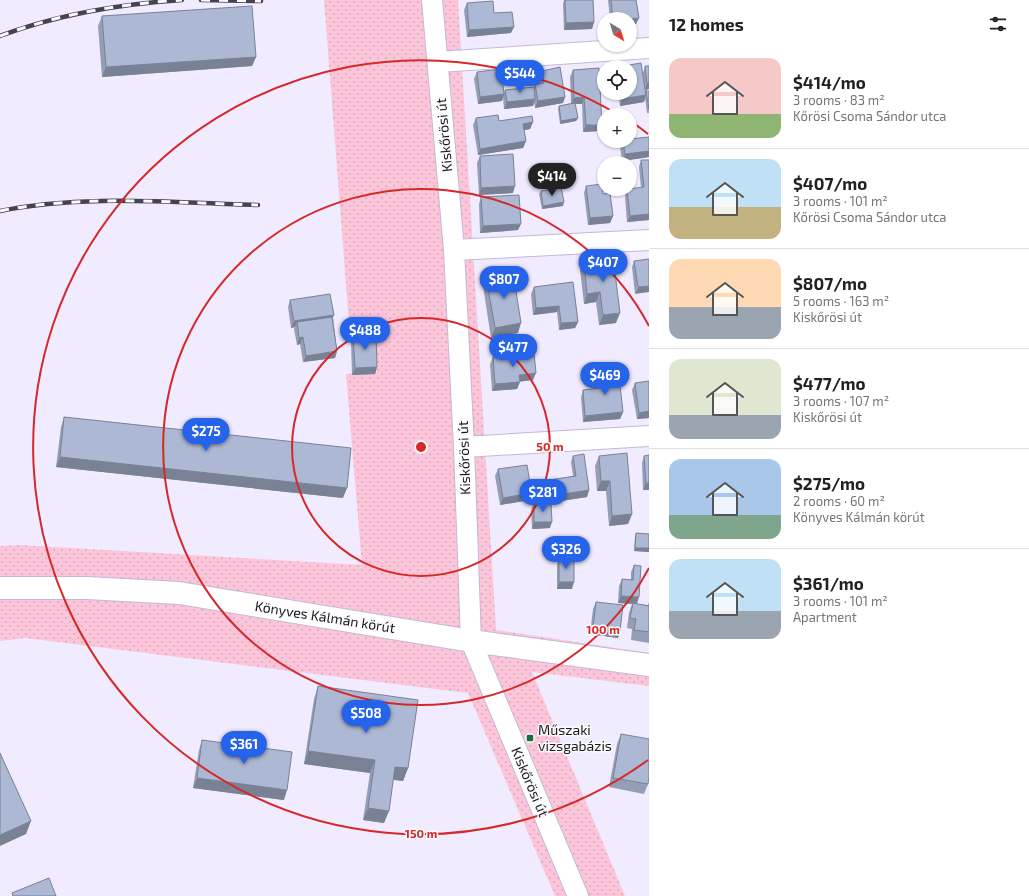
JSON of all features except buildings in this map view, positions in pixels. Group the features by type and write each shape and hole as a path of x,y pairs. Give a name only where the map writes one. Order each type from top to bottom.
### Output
{"street":[{"name":"Kiskőrösi út","path":"432,0 454,250 464,447 470,641 578,896"},
{"path":"438,62 649,48"},
{"path":"454,250 649,240"},
{"path":"464,447 649,436"},
{"name":"Könyves Kálmán körút","path":"0,588 87,588 179,593 470,641 649,665"}],"shaded area":[{"path":"324,0 458,0 496,630 649,653 649,686 532,672 625,896 555,896 468,693 25,638 0,641 0,546 20,545 362,565 346,374 377,372 370,334 350,336"}],"railway":[{"path":"0,36 22,28 90,11 135,4 182,0"},
{"path":"201,0 261,1"},
{"path":"0,211 32,206 96,201 258,205"}],"place":[{"name":"Műszaki vizsgabázis","path":"530,738"}]}
